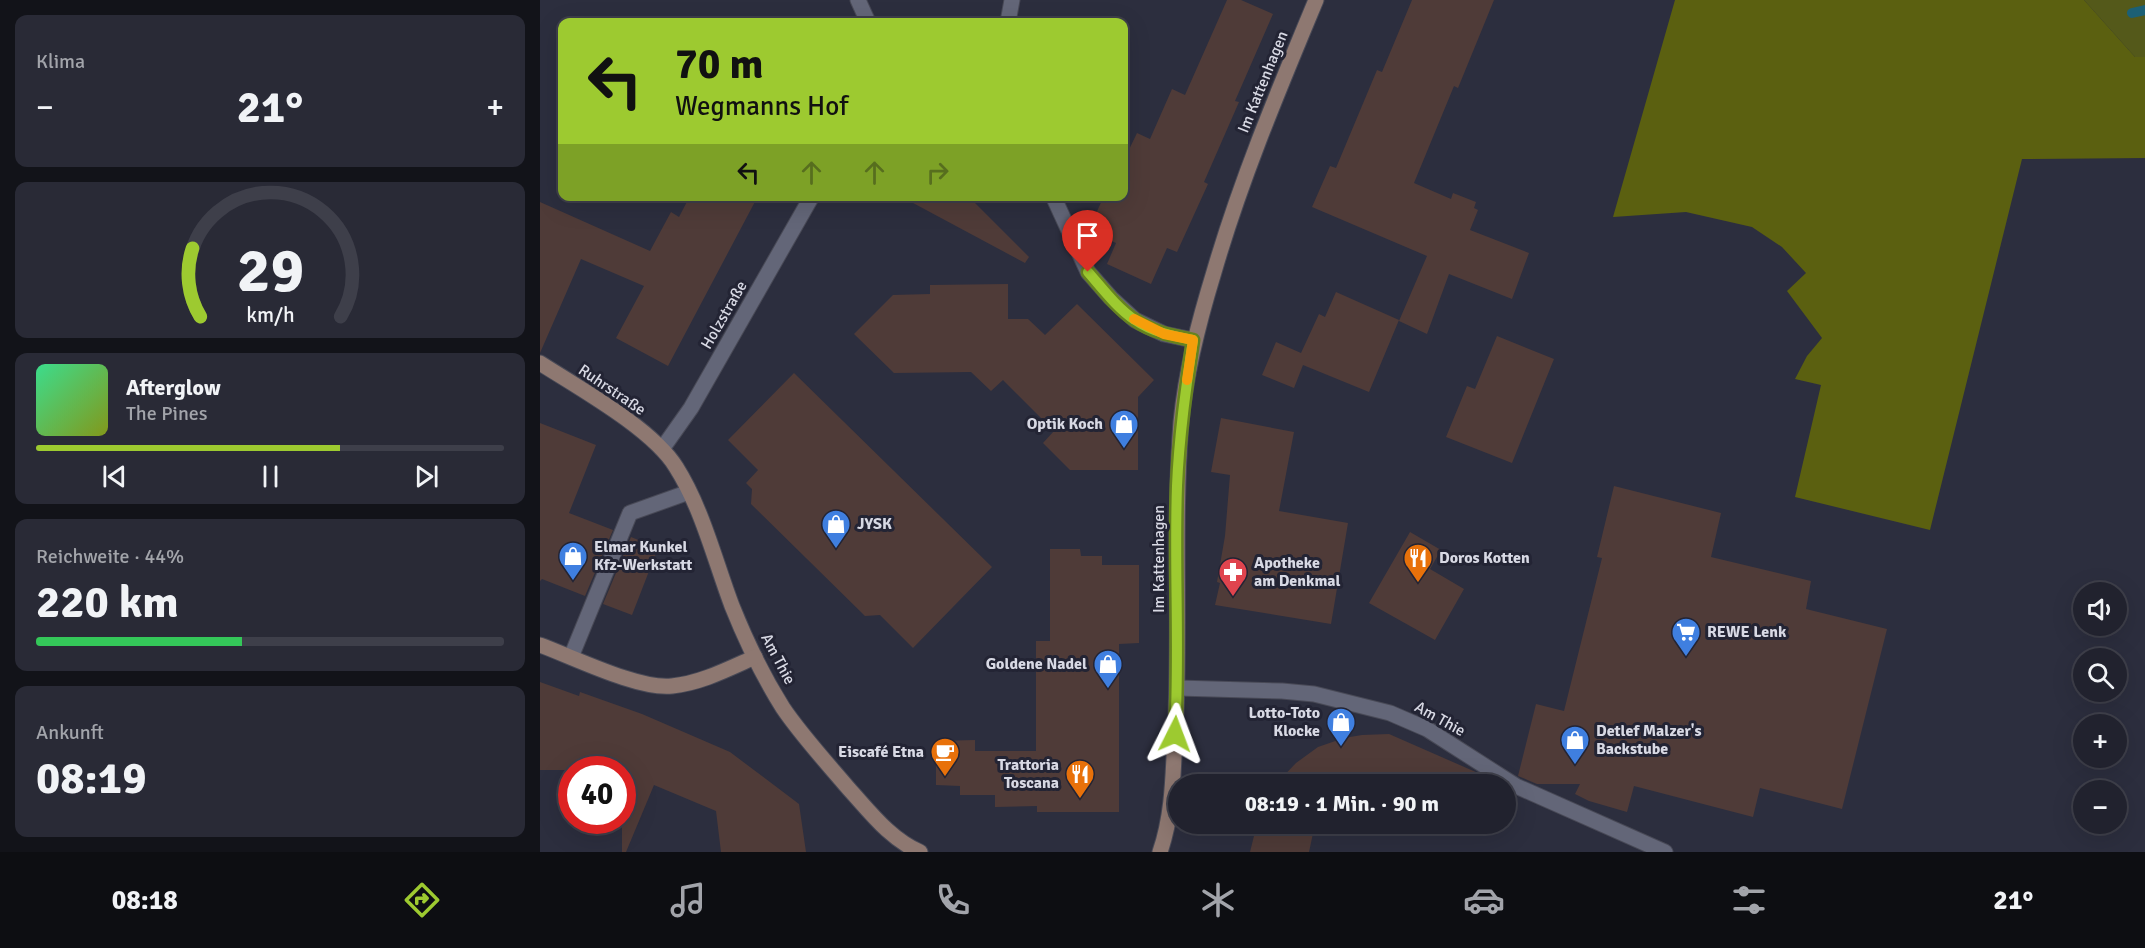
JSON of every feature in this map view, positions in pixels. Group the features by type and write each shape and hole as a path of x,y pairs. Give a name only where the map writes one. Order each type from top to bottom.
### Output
{"street":[{"path":"858,0 866,18"},
{"path":"1009,18 1012,0"},
{"name":"Im Kattenhagen","path":"1160,852 1168,829 1172,802 1178,688 1177,484 1182,418 1193,340 1241,185 1316,0"},
{"name":"Holzstraße","path":"662,449 691,408 809,201"},
{"path":"1055,201 1088,272 1111,298 1135,320 1164,334 1193,340"},
{"name":"Ruhrstraße","path":"540,363 618,414 662,449"},
{"name":"Am Thie","path":"662,449 676,466 689,492 733,608 755,657 784,709 834,772 880,823 916,851"},
{"path":"571,657 630,513 689,492"},
{"path":"540,645 618,676 670,687 704,679 755,657"},
{"name":"Am Thie","path":"1178,688 1304,693 1390,713 1427,729 1516,786 1665,852"}],"green space":[{"path":"2084,0 2145,0 2145,57 2135,57"}],"shaded area":[{"path":"1675,0 2084,0 2135,57 2145,57 2145,158 2022,159 1930,530 1795,497 1821,385 1795,379 1807,356 1822,338 1787,291 1806,273 1782,247 1752,227 1686,212 1613,217"}],"building":[{"path":"1227,0 1241,0 1273,14 1235,101 1239,102 1204,182 1208,184 1177,252 1167,248 1151,284 1107,264 1116,243 1088,231 1102,201 1128,201 1128,152 1137,133 1150,139 1172,89 1185,95"},
{"path":"1412,0 1494,0 1458,88 1454,86 1414,183 1451,199 1453,193 1476,202 1474,208 1478,210 1470,230 1529,253 1512,299 1449,274 1427,334 1399,321 1427,256 1312,207 1330,166 1336,168 1377,70 1382,72"},
{"path":"687,201 755,201 668,366 616,338 644,286 581,259 540,353 540,202 650,251 671,212 679,217"},
{"path":"909,201 973,201 1029,257 1025,263"},
{"path":"1008,284 1008,319 1028,319 1045,335 1077,304 1154,380 1138,397 1138,470 1070,470 1043,443 1054,431 1003,380 991,391 971,372 894,373 854,334 893,295 930,294 930,285"},
{"path":"1336,292 1399,320 1369,392 1303,365 1294,388 1262,375 1276,342 1301,353 1319,314 1325,317"},
{"path":"1497,336 1554,359 1512,463 1446,437 1467,386 1475,389"},
{"path":"794,373 992,567 913,648 880,615 865,616 751,504 752,489 746,483 758,470 728,440"},
{"path":"1221,418 1294,432 1279,511 1348,523 1331,624 1215,605 1220,583 1217,582 1225,536 1230,475 1211,472"},
{"path":"540,423 596,445 569,513 613,530 585,596 542,579 540,581"},
{"name":"REWE Lenk","path":"1614,486 1721,513 1711,557 1811,581 1806,609 1887,629 1842,809 1760,788 1753,817 1634,786 1627,812 1589,801 1575,794 1580,784 1537,784 1518,776 1536,704 1564,711 1602,558 1597,557"},
{"name":"Doros Kotten","path":"1410,532 1441,550 1430,569 1464,589 1435,640 1369,603"},
{"path":"631,537 658,548 632,615 603,604"},
{"path":"1050,549 1080,549 1081,556 1102,556 1102,565 1139,565 1139,643 1119,644 1119,812 1037,812 1037,806 995,807 995,795 960,795 960,786 936,785 936,741 975,740 975,751 1036,751 1036,641 1050,641"},
{"path":"540,682 579,696 580,692 642,714 730,752 799,804 806,852 721,852 716,811 654,785 636,828 636,756 558,756 558,770 540,770"},
{"path":"1389,734 1480,774 1286,774 1318,747 1344,738"},
{"path":"622,834 634,834 626,852 622,852"},
{"path":"1254,834 1313,834 1309,852 1250,852"}],"waterway":[{"path":"2132,13 2145,10"}],"slow traffic":[{"path":"1134,319 1164,334 1193,340 1187,380"}],"place":[{"name":"Optik Koch","path":"1124,450"},
{"name":"JYSK","path":"836,550"},
{"name":"Elmar Kunkel Kfz-Werkstatt","path":"573,582"},
{"name":"Doros Kotten","path":"1418,584"},
{"name":"Apotheke am Denkmal","path":"1233,598"},
{"name":"REWE Lenk","path":"1686,658"},
{"name":"Goldene Nadel","path":"1108,690"},
{"name":"Lotto-Toto Klocke","path":"1341,748"},
{"name":"Detlef Malzer's Backstube","path":"1575,766"},
{"name":"Eiscafé Etna","path":"945,778"},
{"name":"Trattoria Toscana","path":"1080,800"}],"route":[{"path":"1088,272 1135,320 1164,334 1193,340 1182,418 1177,484 1178,688 1175,734"}]}
